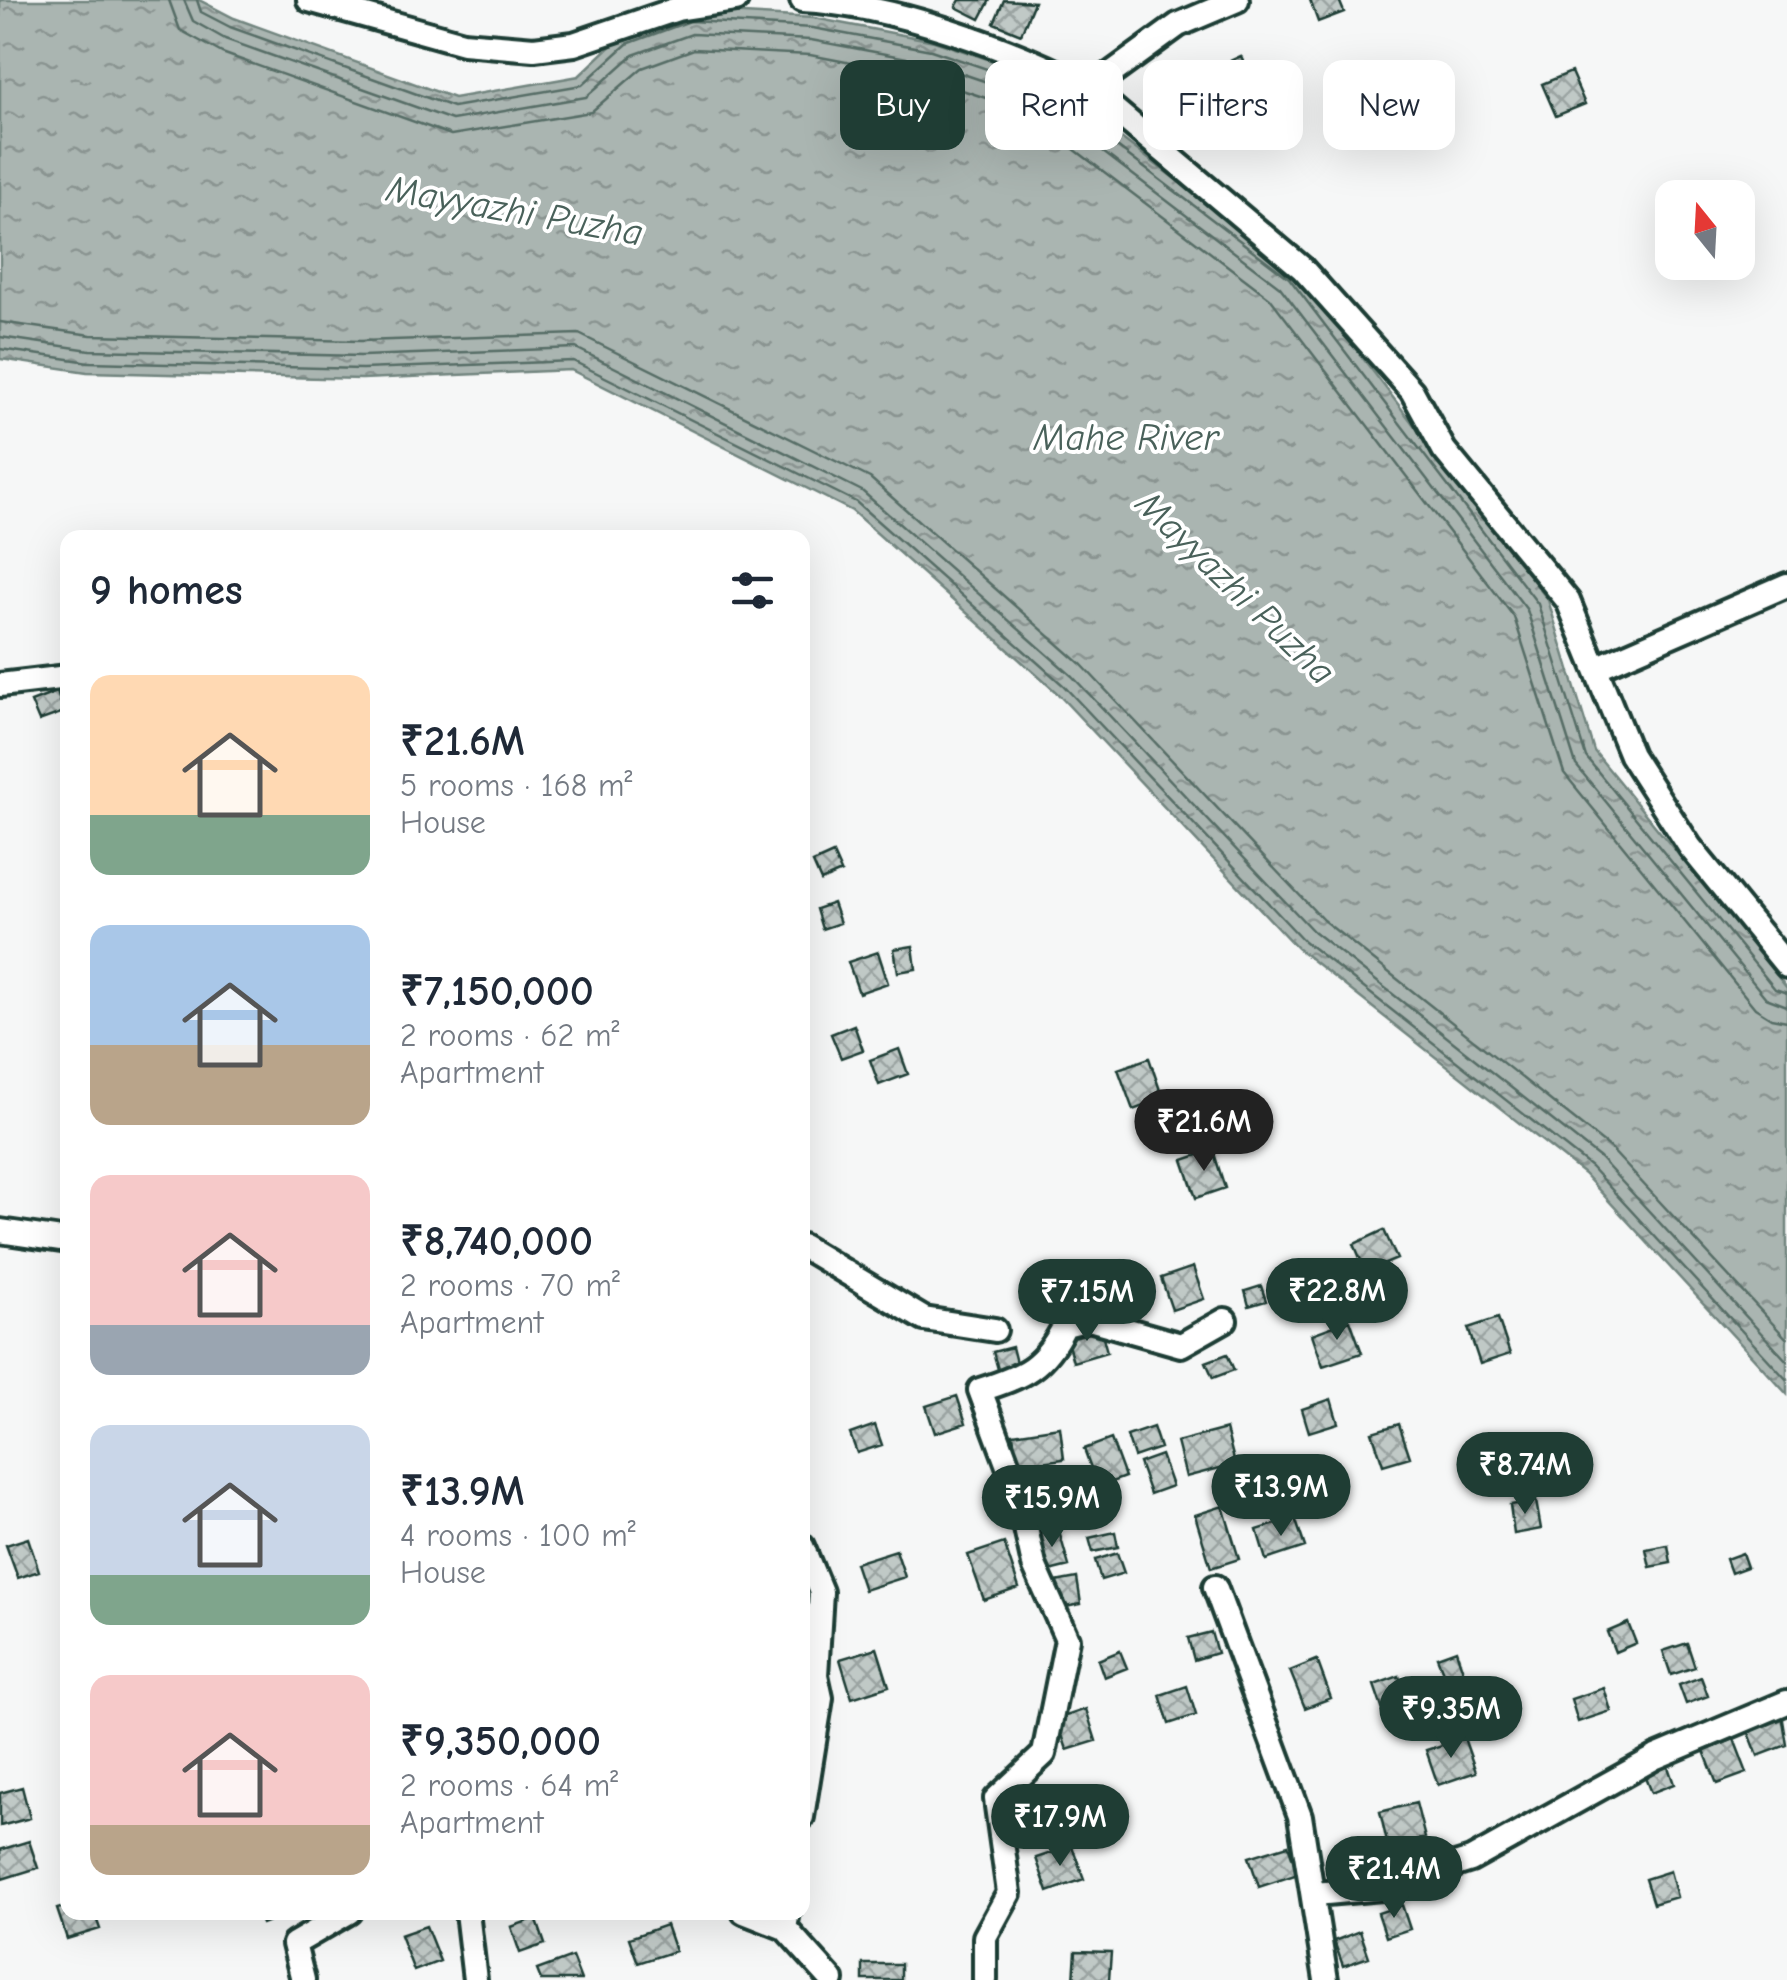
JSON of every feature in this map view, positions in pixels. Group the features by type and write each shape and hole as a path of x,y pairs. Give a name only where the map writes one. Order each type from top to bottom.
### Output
{"street":[{"path":"309,0 463,44 534,49 574,44 677,9 736,0"},
{"path":"802,0 847,2 1027,60"},
{"path":"1123,65 1178,25 1237,0"},
{"path":"1123,117 1302,268 1412,391 1444,450 1568,601 1631,755 1690,847 1787,966"},
{"path":"1596,668 1787,585"},
{"path":"0,685 60,678"},
{"path":"0,1231 60,1241"},
{"path":"810,1251 924,1319 995,1330"},
{"path":"985,1980 985,1937 1009,1894 996,1799 1044,1754 1067,1639 1034,1564 1018,1492 980,1390 1008,1381 1050,1356 1065,1325 1089,1319 1180,1345 1225,1320"},
{"path":"810,1565 821,1592 810,1670"},
{"path":"1215,1587 1300,1816 1326,1980"},
{"path":"810,1679 821,1698 810,1767"},
{"path":"1315,1894 1382,1888 1471,1860 1656,1756 1787,1702"},
{"path":"304,1980 294,1944 335,1920"},
{"path":"469,1920 475,1980"},
{"path":"786,1920 832,1980"}],"water":[{"name":"Mahe River","path":"0,0 199,0 234,18 454,98 579,76 621,36 688,11 814,18 934,41 990,60 985,60 985,150 1123,150 1123,139 1296,271 1548,600 1594,751 1787,988 1787,1394 1584,1174 1297,948 1056,692 852,511 571,370 362,379 87,372 0,359"}],"building":[{"path":"960,0 990,0 980,19 956,7"},
{"path":"1004,0 1034,2 1021,34 994,23"},
{"path":"1310,0 1339,0 1344,12 1318,22"},
{"path":"1571,72 1585,104 1556,116 1542,84"},
{"path":"57,692 60,713 39,721 31,702"},
{"path":"833,854 841,872 821,881 813,863"},
{"path":"833,903 840,923 822,929 816,909"},
{"path":"913,946 916,969 898,972 894,949"},
{"path":"878,952 888,983 859,993 848,962"},
{"path":"854,1025 863,1050 841,1058 831,1034"},
{"path":"899,1049 908,1074 879,1085 870,1060"},
{"path":"1149,1058 1163,1099 1133,1110 1118,1069"},
{"path":"1213,1150 1225,1188 1196,1198 1183,1160"},
{"path":"1384,1230 1397,1259 1366,1272 1354,1244"},
{"path":"1122,1261 1133,1293 1111,1300 1101,1268"},
{"path":"1193,1267 1204,1299 1172,1310 1161,1278"},
{"path":"1261,1286 1266,1301 1249,1306 1245,1291"},
{"path":"1498,1318 1510,1354 1480,1364 1468,1328"},
{"path":"1350,1320 1362,1353 1323,1366 1312,1334"},
{"path":"1100,1326 1107,1352 1073,1362 1066,1337"},
{"path":"1012,1347 1018,1371 1000,1376 993,1352"},
{"path":"1227,1354 1234,1370 1213,1378 1206,1362"},
{"path":"957,1396 966,1423 935,1433 926,1406"},
{"path":"1331,1399 1338,1423 1309,1432 1302,1409"},
{"path":"1399,1424 1410,1457 1383,1465 1372,1432"},
{"path":"875,1425 882,1445 857,1453 850,1434"},
{"path":"1060,1427 1064,1459 1017,1465 1013,1434"},
{"path":"1153,1427 1160,1448 1134,1457 1127,1436"},
{"path":"1226,1429 1235,1464 1186,1477 1177,1442"},
{"path":"1111,1439 1125,1477 1098,1487 1084,1449"},
{"path":"1161,1455 1172,1486 1150,1494 1139,1463"},
{"path":"1057,1467 1064,1497 1032,1504 1026,1473"},
{"path":"1536,1501 1541,1529 1514,1534 1510,1505"},
{"path":"1223,1506 1239,1559 1211,1568 1195,1515"},
{"path":"1295,1518 1305,1547 1266,1560 1257,1530"},
{"path":"1058,1528 1069,1566 1045,1572 1034,1534"},
{"path":"1115,1532 1118,1547 1093,1552 1089,1538"},
{"path":"28,1538 39,1571 18,1578 6,1545"},
{"path":"1004,1543 1019,1588 984,1600 968,1555"},
{"path":"1668,1545 1671,1563 1650,1567 1646,1549"},
{"path":"896,1550 905,1577 864,1590 855,1563"},
{"path":"1117,1553 1124,1573 1101,1580 1095,1560"},
{"path":"1742,1553 1747,1567 1731,1573 1726,1559"},
{"path":"1077,1578 1081,1604 1055,1609 1050,1583"},
{"path":"1628,1623 1636,1643 1615,1652 1607,1632"},
{"path":"1211,1632 1217,1653 1194,1660 1188,1638"},
{"path":"1687,1643 1695,1667 1671,1675 1663,1651"},
{"path":"877,1648 889,1686 852,1698 840,1659"},
{"path":"1456,1650 1463,1671 1445,1677 1437,1657"},
{"path":"1120,1651 1127,1668 1104,1677 1098,1660"},
{"path":"1317,1660 1331,1698 1305,1708 1290,1671"},
{"path":"1399,1676 1409,1702 1383,1711 1374,1685"},
{"path":"1701,1677 1708,1696 1686,1704 1679,1685"},
{"path":"1187,1686 1196,1715 1169,1724 1160,1695"},
{"path":"1604,1688 1611,1711 1578,1722 1571,1699"},
{"path":"1086,1709 1096,1741 1067,1750 1057,1719"},
{"path":"1782,1714 1787,1745 1758,1756 1747,1728"},
{"path":"1464,1738 1476,1772 1438,1785 1426,1750"},
{"path":"1734,1739 1747,1773 1717,1784 1704,1751"},
{"path":"1666,1761 1674,1784 1651,1793 1642,1770"},
{"path":"22,1787 30,1818 0,1826 0,1793"},
{"path":"1416,1803 1425,1838 1388,1847 1380,1812"},
{"path":"29,1841 38,1868 2,1879 0,1850"},
{"path":"1288,1845 1298,1874 1259,1887 1249,1857"},
{"path":"1072,1846 1084,1879 1048,1892 1036,1858"},
{"path":"1670,1871 1677,1897 1653,1904 1645,1879"},
{"path":"1402,1905 1410,1929 1386,1937 1378,1913"},
{"path":"61,1920 97,1920 100,1929 67,1939"},
{"path":"537,1920 545,1944 520,1953 511,1927"},
{"path":"666,1925 675,1951 638,1963 629,1938"},
{"path":"426,1926 440,1961 414,1971 400,1935"},
{"path":"1360,1931 1369,1957 1343,1966 1334,1941"},
{"path":"1076,1951 1111,1952 1109,1980 1074,1980"},
{"path":"572,1957 581,1980 541,1980 537,1970"},
{"path":"863,1964 901,1964 901,1980 863,1980"}],"water label":[{"name":"Mayyazhi Puzha","path":"515,210"},
{"name":"Mayyazhi Puzha","path":"1236,587"}]}
